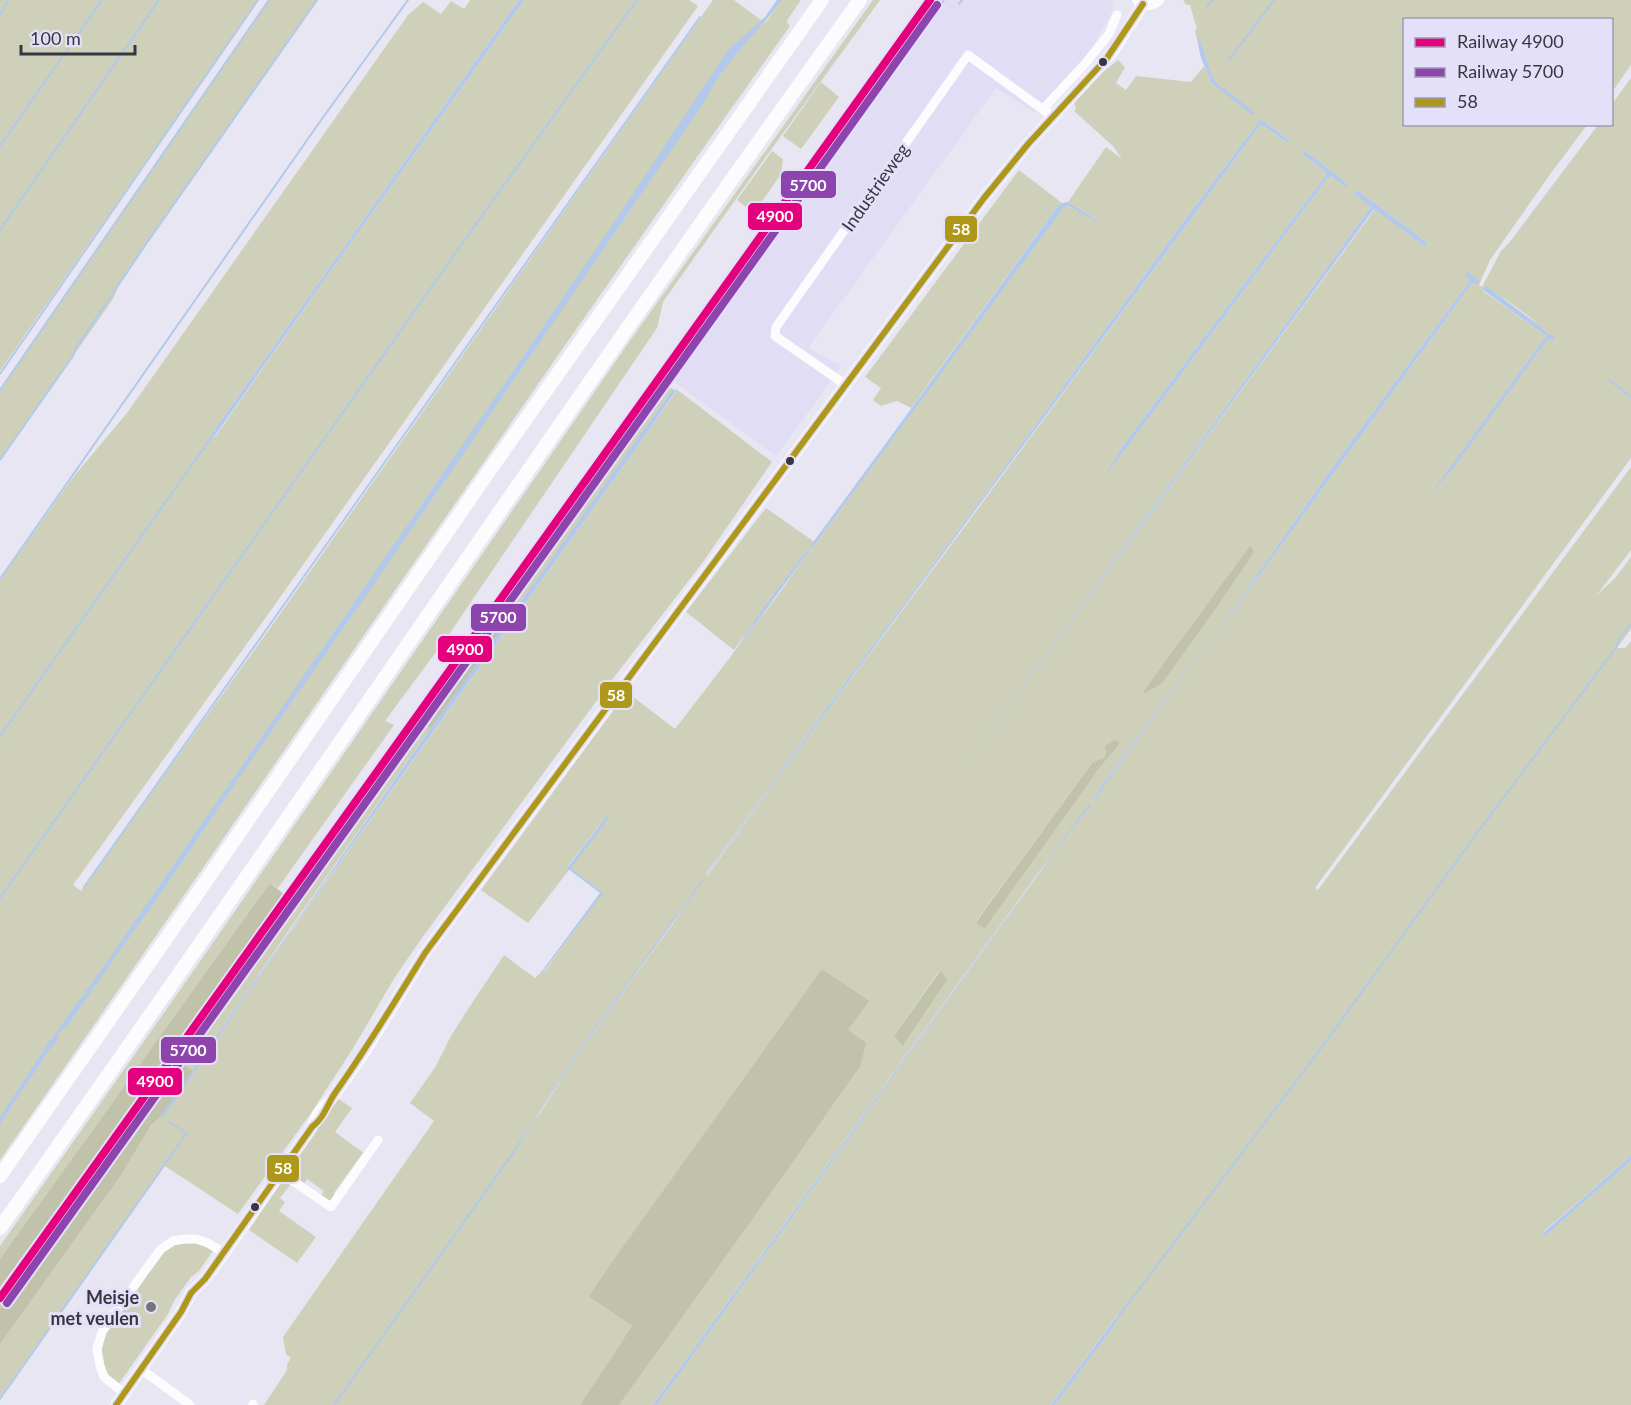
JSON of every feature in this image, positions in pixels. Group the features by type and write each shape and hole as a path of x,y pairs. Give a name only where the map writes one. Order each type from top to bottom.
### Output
{"highway":[{"path":"0,1176 492,467 822,0"},
{"path":"0,1228 589,382 860,0"}],"main road":[{"path":"116,1405 181,1312 191,1293 205,1279 312,1127 318,1123 327,1110 329,1102 365,1051 426,953 984,198 1048,113 1095,73 1115,48 1140,2 1151,4 1158,0"}],"street":[{"path":"1048,113 1109,34 1118,15"},
{"name":"Industrieweg","path":"846,385 775,336 776,327 968,55 1048,113"},
{"path":"280,1172 331,1206 378,1140"},
{"path":"124,1393 104,1377 98,1348 102,1332 144,1272 161,1249 173,1241 196,1239 224,1253"},
{"path":"141,1370 190,1405"}],"shaded area":[{"path":"938,0 1113,0 1112,12 1092,48 1035,113 996,88 808,348 842,366 776,456 673,381"}],"green space":[{"path":"0,0 258,0 0,371"},
{"path":"268,0 318,0 128,269 113,299 0,458 0,389"},
{"path":"470,0 519,0 211,435 215,437 524,0 689,0 698,6 264,620 73,885 81,891 273,624 713,0 734,0 765,23 782,0 801,0 788,19 790,26 492,450 0,1160 0,580 74,476 127,413 408,15 423,2 441,14 451,1 464,9"},
{"path":"873,0 880,0 663,302 657,328 450,633 385,721 394,725 278,888 270,883 0,1259 0,1246 627,345"},
{"path":"1183,0 1631,0 1631,65 1613,91 1613,18 1403,18 1403,126 1586,126 1490,260 1479,285 1482,287 1501,251 1597,126 1613,126 1613,103 1631,78 1631,458 1315,888 1318,890 1631,467 1631,550 1596,596 1616,577 1631,557 1631,629 1617,648 1625,648 1631,641 1631,1156 1542,1233 1546,1235 1631,1161 1631,1405 1055,1405 1117,1322 1119,1313 1051,1405 657,1405 1035,879 1091,805 1038,873 653,1405 619,1405 860,1067 590,1295 632,1326 580,1405 264,1405 287,1370 287,1364 291,1358 286,1354 283,1337 434,1121 410,1103 436,1066 470,1006 504,955 535,978 542,971 544,972 602,893 571,868 606,817 528,923 481,890 627,692 675,729 781,591 808,552 807,550 734,650 686,612 766,508 816,543 1064,206 1067,205 1097,221 1068,202 1106,147 1122,159 1113,146 1074,111 1076,108 1074,103 1103,72 1118,60 1125,67 1116,83 1126,90 1136,76 1191,82 1204,66 1213,83 1252,114 1253,112 1217,83 1212,76 1200,39 1197,39 1195,30 1197,29 1190,5 1186,5","holes":["1261,119 1288,139 1286,142 1260,125 707,876 705,875","1306,152 1348,184 1346,186 1331,176 1326,180 1108,472 1122,447 1326,175 1326,172 1303,155","1357,190 1428,243 1425,246 1375,209 992,729 1371,207","1469,280 1476,284 1472,283 1240,602 1214,633 1095,799 1093,798 1215,631 1236,605 1337,461","1486,287 1512,304 1552,340 1548,339 1437,486 1546,336 1483,291","1120,743 983,928 976,921 1093,762 1104,758 1106,753","701,882 575,1058 541,1112 518,1143 573,1058","939,971 948,979 904,1045 894,1036"]},
{"path":"821,82 839,97 801,149 783,136"},
{"path":"772,151 783,159 781,174 754,213 737,200"},
{"path":"1019,170 1062,203 911,408 897,401 881,406 873,400 881,388 865,377"},
{"path":"663,384 673,389 504,628 497,622"},
{"path":"675,388 772,462 703,562 615,676 424,935 395,977 311,1113 238,1214 165,1166 0,1397 0,1344 120,1177 151,1125 161,1116 163,1117 289,934 676,392"},
{"path":"1250,546 1254,552 1214,611 1162,683 1144,694 1143,692"},
{"path":"497,622 504,628 428,732 430,719"},
{"path":"492,628 430,719 428,732 193,1071 178,1060 0,1309 0,1302 436,694"},
{"path":"1115,740 1120,743 1098,770 984,929 976,922 1093,762 1104,758 1105,746"},
{"path":"270,883 285,895 171,1055 0,1287 0,1259"},
{"path":"822,969 869,1001 848,1030 866,1043 860,1067 619,1405 580,1405 632,1326 589,1296"},
{"path":"940,971 948,979 903,1046 894,1036"},
{"path":"178,1060 193,1071 161,1116 151,1125 120,1177 0,1344 0,1309"},
{"path":"337,1098 352,1108 335,1132 365,1154 362,1154 330,1202 321,1196 324,1191 307,1179 304,1184 287,1171"},
{"path":"283,1180 290,1185 280,1198 285,1202 279,1211 316,1237 297,1263 249,1230"},
{"path":"179,1243 199,1243 214,1249 174,1301 168,1314 118,1385 108,1376 101,1356 104,1335 164,1252"}],"water":[{"path":"519,0 524,0 214,437 211,435"},
{"path":"777,0 782,0 721,74 705,101 361,603 160,894 67,1026 59,1033 56,1042 0,1124 0,1117 45,1048 111,956 479,421 721,61 730,48 765,17"},
{"path":"1197,39 1200,39 1212,76 1217,83 1254,112 1252,115 1212,83 1201,58"},
{"path":"1261,119 1289,140 1286,142 1260,125 705,876 1181,225"},
{"path":"1305,151 1348,184 1346,187 1331,176 1326,180 1103,479 1122,447 1326,175 1326,172 1302,154"},
{"path":"1357,190 1428,243 1425,246 1374,209 955,780 1371,207 1354,193"},
{"path":"1068,202 1098,220 1067,205 1064,207 813,547 811,545 1057,207"},
{"path":"1468,272 1479,281 1478,283 1472,283 1240,602 1214,633 1095,799 1093,798 1215,631 1236,605 1337,461 1469,282 1465,276"},
{"path":"1486,286 1548,334 1554,336 1554,339 1548,339 1454,467 1429,496 1546,336 1483,290"},
{"path":"673,389 676,391 637,447 292,929 163,1118 161,1116 428,732"},
{"path":"807,550 809,551 729,660 760,613"},
{"path":"1089,804 1091,805 1035,879 657,1405 653,1405"},
{"path":"607,816 609,818 571,868 603,893 543,972 600,893 567,868"},
{"path":"701,881 575,1058 519,1144 573,1058"},
{"path":"1631,1156 1631,1161 1546,1235 1542,1234"},
{"path":"1121,1311 1117,1322 1055,1405 1051,1405"}],"waterway":[{"path":"0,14 9,0"},
{"path":"0,146 102,0"},
{"path":"0,230 159,0"},
{"path":"0,374 258,0"},
{"path":"0,390 269,0"},
{"path":"0,460 73,356 76,348 144,247 317,0"},
{"path":"0,579 319,123 408,0"},
{"path":"0,898 637,0"},
{"path":"667,384 944,0"},
{"path":"959,4 962,0"},
{"path":"1207,7 1212,0"},
{"path":"1229,60 1274,0"},
{"path":"84,887 700,17"},
{"path":"1609,380 1630,396"},
{"path":"0,736 213,435"},
{"path":"1118,1317 1322,1047 1477,833 1615,649 1631,624"},
{"path":"0,1399 187,1133 170,1123"},
{"path":"334,1405 520,1143"}],"rail line":[{"name":"4900","path":"0,1298 930,0"},
{"name":"5700","path":"7,1303 937,5"}],"transit line":[{"name":"58","path":"116,1405 181,1312 191,1293 205,1279 322,1115 425,953 984,198 1028,144 1107,58 1143,4"}],"place":[{"name":"Meisje met veulen","path":"151,1307"}]}
